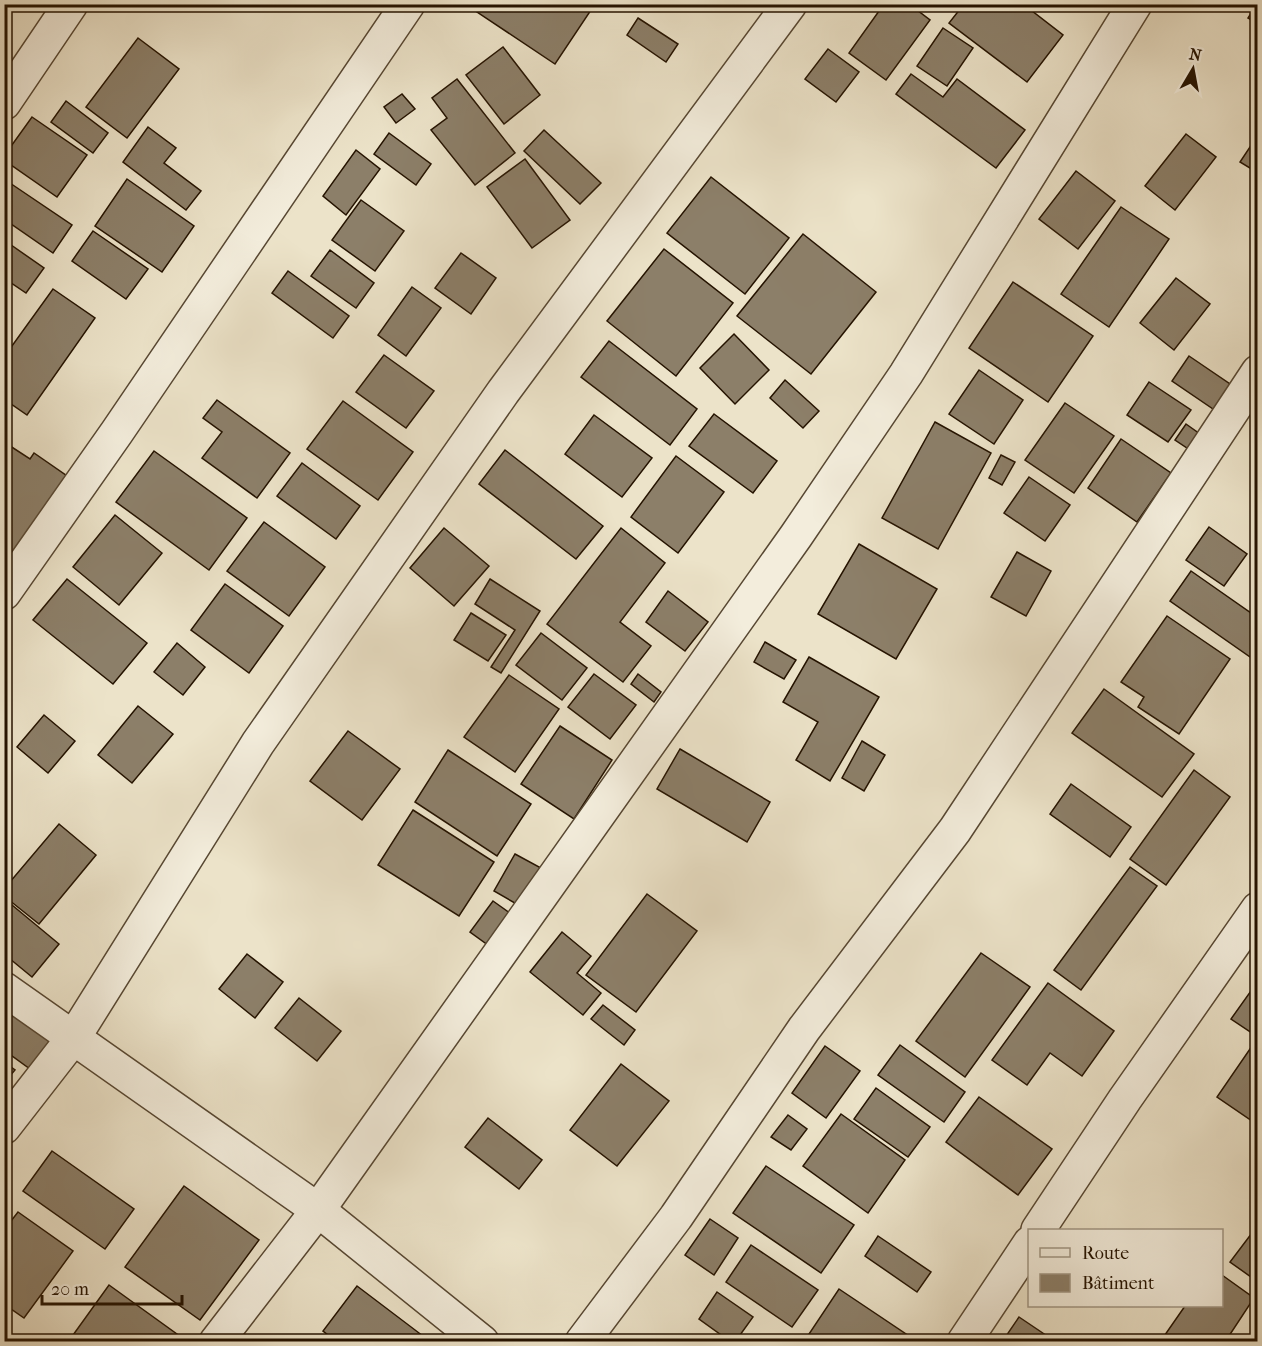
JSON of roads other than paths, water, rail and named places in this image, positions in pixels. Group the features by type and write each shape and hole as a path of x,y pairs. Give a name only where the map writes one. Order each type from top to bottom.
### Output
{"street":[{"path":"4,103 71,4"},
{"path":"4,593 408,4"},
{"path":"4,1127 74,1037 258,743 503,392 790,4"},
{"path":"216,1341 318,1210 796,536 893,393 1135,4"},
{"path":"582,1341 676,1218 804,1029 955,830 1257,372"},
{"path":"1039,1229 1125,1099 1257,909"},
{"path":"4,989 318,1210 482,1341"},
{"path":"964,1341 1028,1245"}]}
